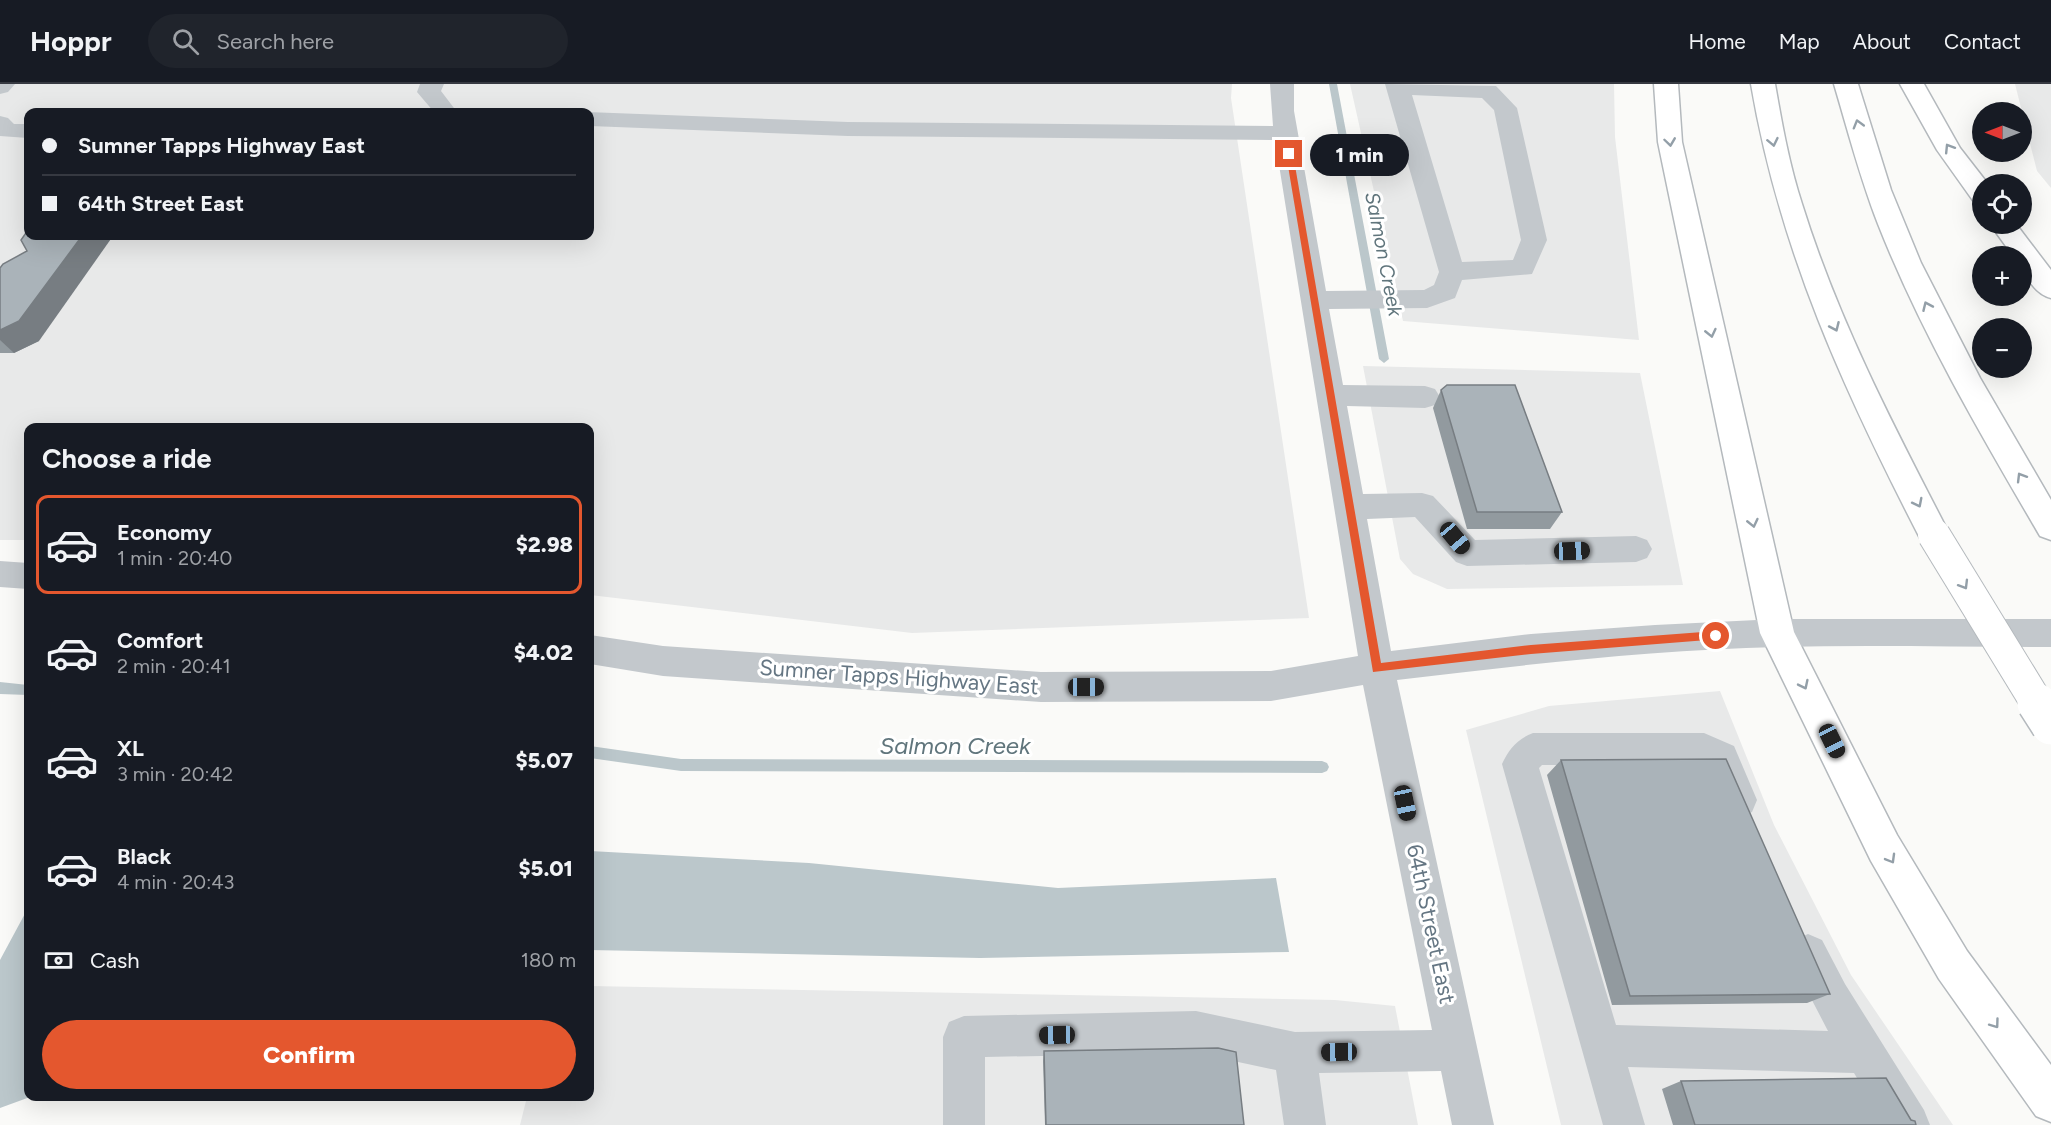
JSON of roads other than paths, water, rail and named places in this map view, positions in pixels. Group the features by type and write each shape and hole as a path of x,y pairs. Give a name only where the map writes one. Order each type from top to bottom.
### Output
{"highway":[{"path":"1666,84 1670,142 1778,633 1884,848 1953,965 2051,1101"},
{"path":"1763,84 1773,144 1801,238 1831,320 1884,437 1934,535 2051,725"},
{"path":"1846,84 1890,222 1931,315 1992,430 2051,527"},
{"path":"1912,84 1949,150 1972,181"},
{"path":"2010,234 2051,289"}],"street":[{"path":"432,84 429,92 443,108"},
{"name":"64th Street East","path":"1282,84 1286,134 1377,668 1473,1125"},
{"path":"1314,300 1427,299 1446,291 1452,272 1397,85 1488,91 1505,108 1534,240 1522,268 1452,272"},
{"path":"594,119 848,129 1286,134"},
{"path":"0,123 8,130 24,131"},
{"path":"1330,395 1425,397"},
{"path":"1349,507 1422,506 1467,554 1636,549"},
{"path":"0,574 24,576"},
{"name":"Sumner Tapps Highway East","path":"594,650 663,661 1041,687 1271,686 1377,668 1531,649 1778,633 2043,633"},
{"path":"1624,1125 1520,764 1533,749 1704,749 1722,758 1754,835"},
{"path":"1792,921 1826,993 1866,1053 1909,1125"},
{"path":"964,1125 964,1037 1196,1032 1295,1053 1457,1050"},
{"path":"1601,1045 1866,1053"},
{"path":"1295,1053 1305,1125"}],"waterway":[{"name":"Salmon Creek","path":"1333,84 1384,359"},
{"name":"Salmon Creek","path":"0,688 24,690"},
{"name":"Salmon Creek","path":"594,753 681,765 1322,767"}]}
